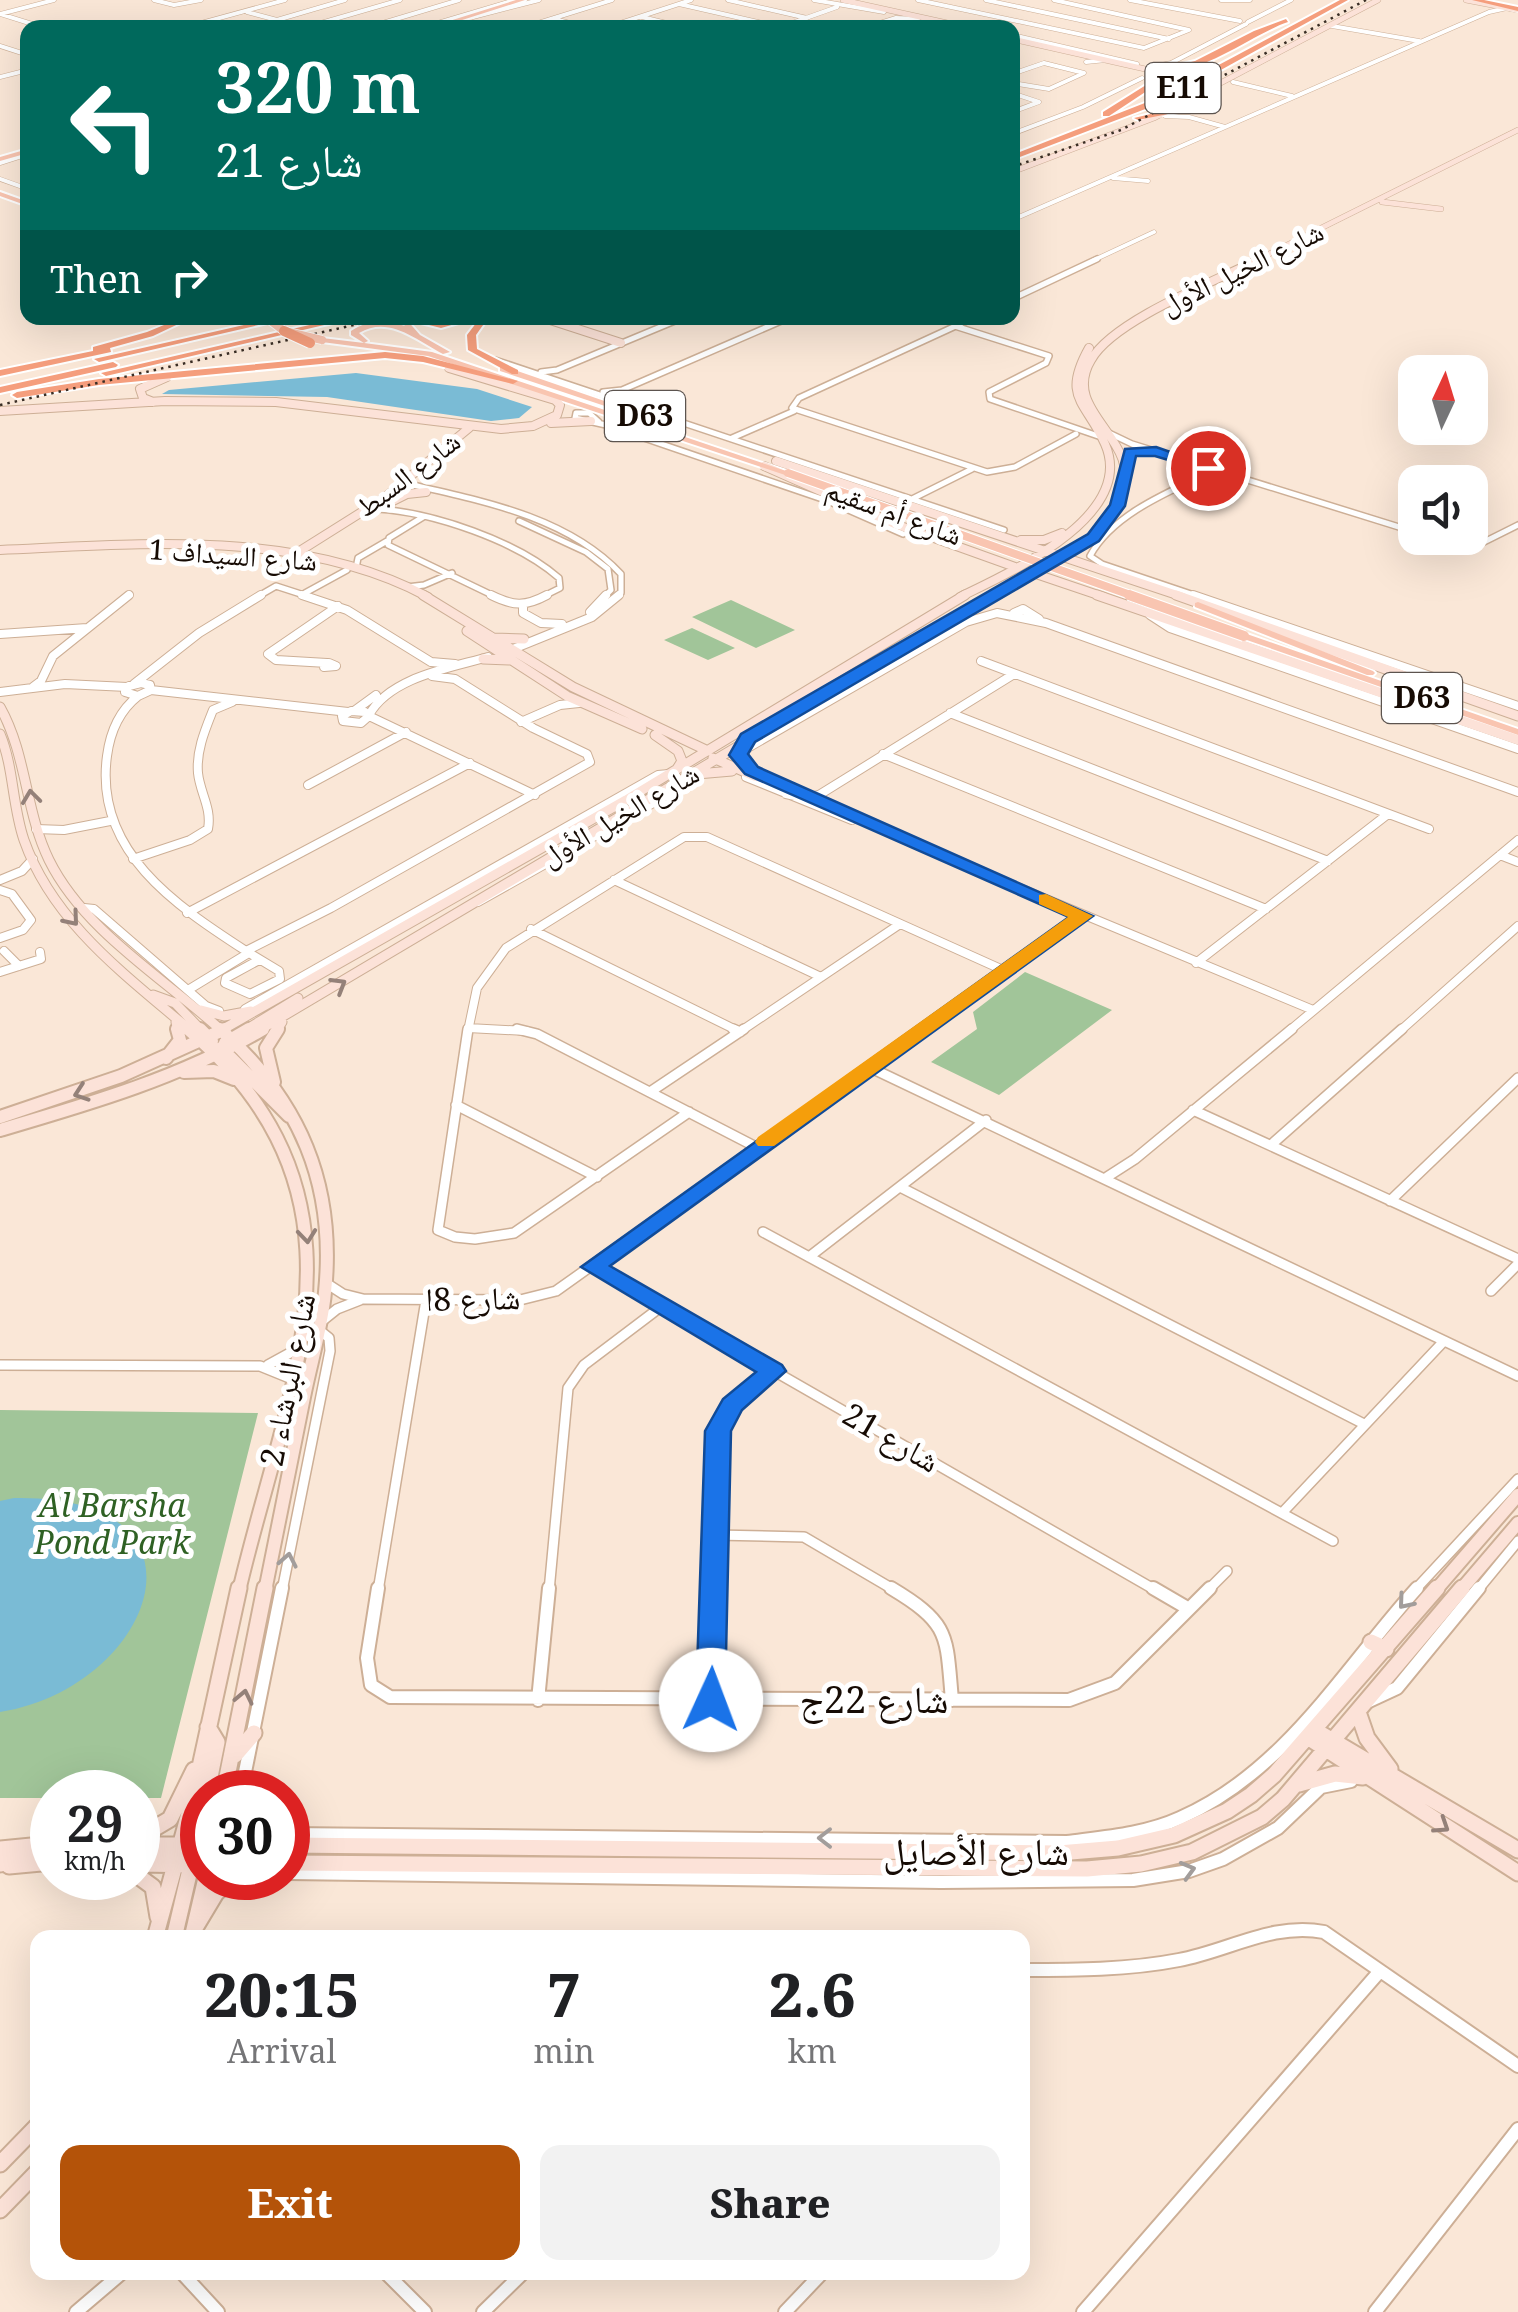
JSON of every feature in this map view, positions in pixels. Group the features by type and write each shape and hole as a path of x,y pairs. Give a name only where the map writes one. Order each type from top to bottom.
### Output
{"highway":[{"name":"E11","path":"1020,145 1106,114 1286,21 1345,0"},
{"path":"1475,0 1516,6"},
{"name":"E11","path":"1020,155 1158,102 1327,4"},
{"path":"1308,40 1307,27 1327,4"},
{"path":"1142,78 1194,63 1286,21"},
{"path":"1186,56 1176,64 1194,63"},
{"path":"1106,114 1163,73"},
{"path":"1048,146 1179,110"},
{"path":"0,371 122,340 157,325"},
{"path":"0,371 142,337 170,325"},
{"path":"180,335 208,325"},
{"path":"0,371 226,325"},
{"path":"0,381 254,325"},
{"path":"0,395 108,366 292,325"},
{"path":"0,395 319,325"},
{"path":"478,325 471,334 470,344 480,357 514,376"},
{"path":"261,338 244,346 242,355 260,362 287,362 309,354 316,342 284,331"},
{"path":"17,395 152,368 236,343"},
{"path":"0,395 371,356 423,359 514,376"}],"main road":[{"path":"462,20 518,0"},
{"path":"463,20 530,0"},
{"path":"1020,169 1179,110 1378,0"},
{"path":"1466,0 1516,6"},
{"path":"1484,0 1495,6"},
{"path":"839,4 933,20"},
{"path":"839,4 934,20"},
{"path":"898,15 923,20"},
{"path":"1020,38 1163,73"},
{"path":"1020,39 1163,73"},
{"path":"1132,63 1142,70 1142,78"},
{"name":"شارع الخيل الأول","path":"1126,463 1087,403 1082,382 1088,362 1106,340 1132,323 1518,128"},
{"name":"شارع الخيل الأول","path":"1105,493 1113,462 1107,435 1086,417 1075,394 1074,373 1085,352 1110,330 1518,128"},
{"path":"1398,190 1399,196 1416,203"},
{"path":"1368,206 1392,201 1441,209"},
{"path":"276,325 284,331"},
{"path":"373,325 354,333 360,340 382,345"},
{"path":"385,325 413,333"},
{"name":"شارع أم سقيم","path":"408,325 413,333 446,352 764,466 792,471 1326,665 1518,728"},
{"path":"566,325 621,343"},
{"name":"شارع أم سقيم","path":"316,342 382,345 514,376 776,461 792,471"},
{"name":"شارع السبط","path":"298,556 310,544 407,486 470,430 520,427 550,421 558,415 557,401 428,363 371,356"},
{"path":"193,403 150,402 140,390 158,378 206,372"},
{"path":"215,406 270,402"},
{"path":"0,412 270,402 374,411 470,430"},
{"path":"118,406 330,410 470,430 514,431 568,420 591,421"},
{"path":"450,429 456,435 451,444"},
{"name":"شارع السبط","path":"298,556 407,486 470,430"},
{"path":"692,441 746,465 748,474"},
{"path":"776,461 1032,540 1056,537 1105,493"},
{"path":"1126,463 1118,506 1082,552 1085,561 1144,587"},
{"path":"764,466 964,550 1029,566 1070,585 1518,740"},
{"path":"779,486 844,502"},
{"path":"374,510 393,507 409,493 426,492"},
{"path":"944,623 1084,532 1082,522 1105,493"},
{"path":"1001,533 1051,557 1518,716"},
{"path":"951,602 1093,537"},
{"path":"670,734 706,739 756,721 951,602 994,569 988,562 944,542"},
{"path":"270,551 310,544"},
{"name":"شارع السيداف 1","path":"0,552 76,548 270,551 352,569 421,589 564,700 709,756"},
{"name":"شارع السيداف 1","path":"0,552 298,556"},
{"name":"شارع الخيل الأول","path":"0,1130 105,1099 170,1074 288,996 673,772 746,739 911,649 944,623 990,598 1029,566"},
{"name":"شارع السيداف 1","path":"352,569 408,595 487,640"},
{"path":"990,598 1035,582 1070,585"},
{"path":"1198,604 1370,672"},
{"path":"466,630 504,651"},
{"name":"شارع أم سقيم","path":"1247,634 1370,672 1518,728"},
{"path":"1230,639 1326,665"},
{"path":"480,658 487,640 528,640 523,650 534,665"},
{"path":"1318,645 1342,647"},
{"path":"480,658 504,651"},
{"name":"شارع السيداف 1","path":"504,651 709,756"},
{"name":"شارع البرشاء 2","path":"0,705 24,757 36,830 61,881 84,908 190,998 272,1132 302,1205 308,1247 307,1294 298,1348 199,1770"},
{"path":"657,793 752,728 756,721"},
{"path":"752,770 739,760 746,739 779,730"},
{"name":"شارع البرشاء 2","path":"0,734 14,773 20,829 42,878 90,940 172,1014 276,1086 317,1176 326,1282 320,1326 229,1770"},
{"path":"656,734 680,753 682,761 673,772"},
{"path":"709,756 754,776 774,780"},
{"name":"شارع الخيل الأول","path":"0,1117 286,1018 470,902 687,776 709,756"},
{"path":"687,776 732,771"},
{"path":"513,856 536,853"},
{"path":"432,913 438,900"},
{"path":"105,1099 117,1089 218,1044 290,1004 316,980"},
{"path":"150,994 174,1004 294,1119"},
{"path":"190,998 211,1014 233,1016 288,996"},
{"path":"119,1070 156,1064 180,1040 172,1014"},
{"path":"276,1086 266,1048 286,1018"},
{"path":"170,1074 210,1070 242,1083"},
{"path":"280,1188 292,1174"},
{"name":"شارع الأصايل","path":"310,1845 354,1846 376,1840 1078,1852 1133,1846 1164,1833 1202,1825 1249,1798 1312,1734 1379,1646 1498,1510 1518,1496"},
{"name":"شارع الأصايل","path":"310,1863 770,1872 1134,1867 1178,1858 1228,1839 1270,1812 1331,1746 1518,1522"},
{"path":"1362,1707 1372,1748 1408,1784"},
{"path":"208,1727 217,1742 211,1770"},
{"path":"232,1758 254,1733"},
{"path":"1312,1734 1408,1784 1518,1850"},
{"path":"1331,1746 1374,1782 1518,1873"},
{"path":"160,1829 174,1816 200,1762"},
{"path":"1296,1785 1335,1774 1374,1782"},
{"path":"0,1849 30,1846"},
{"path":"310,1849 334,1852 354,1846"},
{"path":"0,1866 30,1855"},
{"path":"0,1866 30,1864"},
{"name":"شارع البرشاء 2","path":"158,1930 180,1884"},
{"path":"156,1930 158,1900"},
{"path":"176,1930 183,1900"},
{"path":"195,1930 201,1900"},
{"path":"196,1930 212,1900"},
{"path":"0,2164 30,2133"},
{"path":"0,2210 30,2181"}],"street":[{"path":"0,13 54,0"},
{"path":"154,0 174,5 200,0"},
{"path":"210,20 285,0"},
{"path":"276,19 345,0"},
{"path":"384,0 392,2"},
{"path":"331,20 400,0"},
{"path":"393,20 459,0"},
{"path":"460,20 539,0"},
{"path":"550,20 612,0"},
{"path":"628,20 691,0"},
{"path":"728,0 807,18"},
{"path":"747,3 758,0"},
{"path":"814,0 886,14"},
{"path":"852,0 943,20"},
{"path":"918,0 1012,20"},
{"path":"986,0 1171,39"},
{"path":"1020,22 1152,48 1188,30 1054,0"},
{"path":"1130,0 1243,23"},
{"path":"1221,0 1248,1"},
{"path":"1151,67 1186,56 1290,0"},
{"path":"679,4 749,20"},
{"path":"801,20 839,4"},
{"path":"1020,217 1495,6"},
{"path":"1002,18 1028,9"},
{"path":"1078,19 1102,10"},
{"path":"242,11 280,20"},
{"path":"876,20 886,14"},
{"path":"640,16 656,20"},
{"path":"1479,16 1488,18"},
{"path":"470,18 474,20"},
{"path":"553,19 557,20"},
{"path":"889,20 918,19"},
{"path":"1338,25 1420,42"},
{"path":"1132,63 1152,48"},
{"path":"1078,66 1094,57"},
{"path":"1020,71 1040,63 1078,66 1106,60"},
{"path":"1020,84 1050,89 1084,73 1078,66"},
{"path":"1354,68 1363,67"},
{"path":"1020,131 1083,107 1142,78"},
{"path":"1230,83 1295,97"},
{"path":"1316,88 1325,89"},
{"path":"1020,95 1038,102 1020,109"},
{"path":"1179,110 1192,118"},
{"path":"1156,117 1192,118 1227,126"},
{"path":"1106,179 1148,182 1131,175 1130,169"},
{"path":"1020,295 1154,232"},
{"path":"556,374 665,325"},
{"path":"596,392 622,390 772,325"},
{"path":"732,438 955,326 1048,355 1048,362 992,390 988,397 1398,527"},
{"path":"470,344 486,356 536,372 556,374 617,400 894,492 906,503"},
{"path":"617,400 622,390"},
{"path":"793,408 988,472 1015,468 1076,434"},
{"path":"606,425 589,412 573,415 779,486"},
{"path":"1060,422 1076,423 1086,417"},
{"path":"1126,463 1132,451 1156,452"},
{"path":"906,503 972,469"},
{"path":"1212,469 1158,500 1127,510 1135,515 1093,547 1092,558 1518,706"},
{"path":"0,705 10,696 43,689 128,689 348,714 392,686 504,651 590,612 609,595 612,579 604,565 526,524 407,486"},
{"path":"407,486 527,518 594,550 618,568 622,588 608,607 528,640"},
{"path":"795,489 902,534"},
{"path":"894,492 906,503"},
{"path":"387,542 521,606 552,596 560,586 554,573 526,557 393,507"},
{"path":"304,594 352,569 358,558 424,518"},
{"path":"1488,544 1518,525"},
{"path":"421,589 452,573"},
{"path":"128,689 199,633 270,588 289,589 338,606 431,662 456,666"},
{"path":"33,687 44,676 50,660 129,595"},
{"path":"1125,604 1170,628 1518,749"},
{"path":"327,664 276,660 268,654 338,606"},
{"path":"521,606 523,613 537,622 562,624"},
{"path":"740,753 911,649 982,612 1046,622 1518,792"},
{"path":"0,634 87,628"},
{"path":"980,661 1430,829"},
{"path":"430,675 431,662"},
{"path":"455,679 456,666"},
{"path":"151,674 146,691 128,705 115,727 105,758 104,790 110,821 132,859 187,914 280,972 279,981 250,994 224,982 259,960"},
{"path":"786,794 815,797 1014,674"},
{"path":"368,718 372,706 388,693 430,675 455,679 590,759 535,795 246,953 190,998 214,1010 248,1008 658,775 673,772"},
{"path":"44,676 56,684"},
{"path":"0,692 56,684 348,714 406,732 535,795"},
{"path":"128,689 128,705"},
{"path":"132,859 196,838 210,826 198,760 213,710 209,700"},
{"path":"522,722 564,700"},
{"path":"213,710 232,702"},
{"path":"348,714 349,724 368,718"},
{"path":"950,714 1328,861"},
{"path":"308,784 406,732"},
{"path":"884,754 1266,909"},
{"path":"10,756 0,767 14,773"},
{"path":"709,756 752,770 883,830 1311,1012"},
{"path":"709,756 732,771 786,794 883,830"},
{"path":"187,914 470,763"},
{"path":"470,902 490,898 621,823 687,784 687,776"},
{"path":"800,791 830,787"},
{"path":"1196,963 1388,814"},
{"path":"36,830 64,830 110,821"},
{"path":"42,845 64,830"},
{"path":"690,1112 508,1235 455,1238 438,1230 473,998 484,974 501,952 531,929 688,836 707,838 1002,970"},
{"path":"1111,1179 1518,840"},
{"path":"1500,855 1518,862"},
{"path":"0,880 25,869 33,858"},
{"path":"10,876 42,878"},
{"path":"614,880 821,977"},
{"path":"0,890 12,894 31,920 26,928 0,938"},
{"name":"شارع 8ا","path":"326,1282 342,1294 362,1299 535,1298 556,1291 1079,914"},
{"path":"650,1092 900,924"},
{"path":"1270,1146 1518,926"},
{"path":"531,929 740,1032"},
{"path":"3,952 15,968"},
{"path":"0,972 41,959 40,952"},
{"path":"468,1028 530,1031 758,1148"},
{"path":"872,1065 1518,1376"},
{"path":"1390,1200 1518,1078"},
{"path":"456,1105 597,1176"},
{"path":"1193,1110 1518,1262 1491,1291"},
{"path":"809,1257 986,1120"},
{"path":"900,1187 1364,1424"},
{"path":"763,1232 1333,1541"},
{"name":"شارع 21","path":"593,1267 1189,1609"},
{"name":"شارع 8ا","path":"320,1326 343,1306 362,1299"},
{"name":"شارع 22ج","path":"426,1300 367,1670 374,1689 396,1699 1058,1701 1098,1692 1122,1678 1227,1571"},
{"path":"538,1700 568,1388 584,1365 662,1306"},
{"path":"246,1770 331,1347 320,1326"},
{"path":"1282,1513 1444,1341"},
{"path":"0,1365 260,1366 282,1360 298,1348"},
{"path":"260,1366 292,1378"},
{"path":"711,1700 720,1426 732,1405 773,1371"},
{"path":"1498,1510 1518,1479"},
{"path":"715,1536 804,1537 925,1608 938,1620 948,1641 952,1700"},
{"path":"1362,1707 1397,1688 1518,1540"},
{"path":"1164,1833 1251,1778 1379,1646"},
{"path":"310,1873 770,1872 947,1882 1152,1878 1206,1865 1252,1844 1278,1828 1314,1792 1329,1784 1374,1782"},
{"path":"310,1836 376,1840"},
{"path":"1030,1970 1174,1961 1223,1951 1286,1928 1324,1932 1518,2066"},
{"path":"1084,2312 1380,1971"},
{"path":"1375,2312 1518,2129"},
{"path":"16,2196 30,2190"},
{"path":"76,2312 113,2280"},
{"path":"188,2280 218,2312"},
{"path":"393,2280 425,2312"},
{"path":"483,2312 516,2280"},
{"path":"785,2312 815,2280"}],"green space":[{"path":"731,600 795,630 756,648 692,617"},
{"path":"692,628 735,648 708,660 664,640"},
{"path":"1025,972 1112,1010 999,1095 931,1062 977,1029 973,1012"},
{"name":"Al Barsha Pond Park","path":"0,1410 258,1413 161,1798 160,1770 30,1770 30,1798 0,1798"}],"water":[{"path":"356,373 477,389 532,407 519,418 491,421 327,397 162,394 169,390"},
{"path":"14,1498 81,1505 123,1526 144,1557 145,1594 128,1632 97,1667 54,1695 0,1712 0,1501"}],"railway":[{"path":"1020,164 1121,130 1366,0"},
{"path":"0,405 354,325"}],"slow traffic":[{"path":"766,1142 1002,970 1083,916 1046,900"}],"route":[{"path":"711,1700 718,1431 732,1405 773,1371 593,1267 1002,970 1083,916 752,770 738,755 747,738 1093,537 1118,506 1130,452 1156,452 1208,468"}]}
